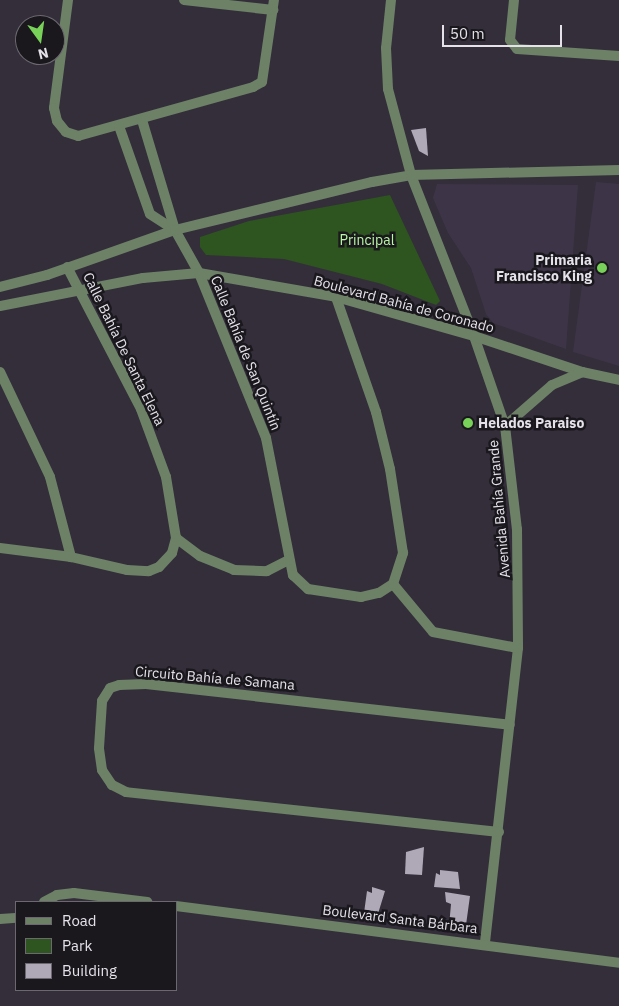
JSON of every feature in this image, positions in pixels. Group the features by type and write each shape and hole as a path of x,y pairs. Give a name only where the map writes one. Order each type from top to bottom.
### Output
{"street":[{"path":"68,0 54,108 57,121 66,132 78,136 254,88 262,82 274,5 184,0"},
{"name":"Avenida Bahía Grande","path":"391,0 385,68 411,175 474,336 505,426 517,529 518,648 499,832 485,944"},
{"path":"514,0 510,40 517,49 619,56"},
{"name":"Calle Bahía de San Quintín","path":"142,120 175,230 199,274 266,438 292,576 308,589 361,597 379,593 394,584"},
{"path":"119,126 150,214 175,230"},
{"path":"0,286 67,267 175,230 411,175 619,170"},
{"name":"Calle Bahía De Santa Elena","path":"67,267 82,291 140,410 166,477 176,538"},
{"name":"Boulevard Bahía de Coronado","path":"0,306 143,278 199,274 336,297 474,336 582,372 619,380"},
{"path":"336,297 376,412 390,469 403,553 394,584 433,632 518,648"},
{"path":"0,372 50,477 71,557"},
{"path":"505,426 552,385 582,372"},
{"path":"0,548 71,557 127,570 149,570 159,567 172,553 176,538 200,556 234,570 267,571 289,560"},
{"name":"Circuito Bahía de Samana","path":"499,832 126,792 112,785 102,770 99,748 102,701 110,688 120,685 146,684 510,724"},
{"path":"46,901 56,895 74,893 140,901"},
{"name":"Boulevard Santa Bárbara","path":"178,906 485,944 619,963"},
{"path":"0,919 15,918"}],"shaded area":[{"name":"Primaria Francisco King","path":"596,182 619,184 619,366 573,352"},
{"path":"437,184 578,185 566,349 493,323 486,314 471,268 448,233 433,198"}],"green space":[{"name":"Principal","path":"390,195 440,301 436,305 382,284 284,259 206,255 200,247 200,237 249,221"}],"building":[{"path":"426,128 428,156 419,151 411,130"},
{"path":"424,847 422,875 405,874 406,852"},
{"path":"440,870 458,872 460,889 434,887 436,873 440,875"},
{"path":"372,887 385,891 377,917 364,913 367,891 372,893"},
{"path":"445,892 470,896 466,925 449,926 451,904 446,902"}],"place":[{"name":"Primaria Francisco King","path":"602,268"},
{"name":"Helados Paraiso","path":"468,423"}]}
